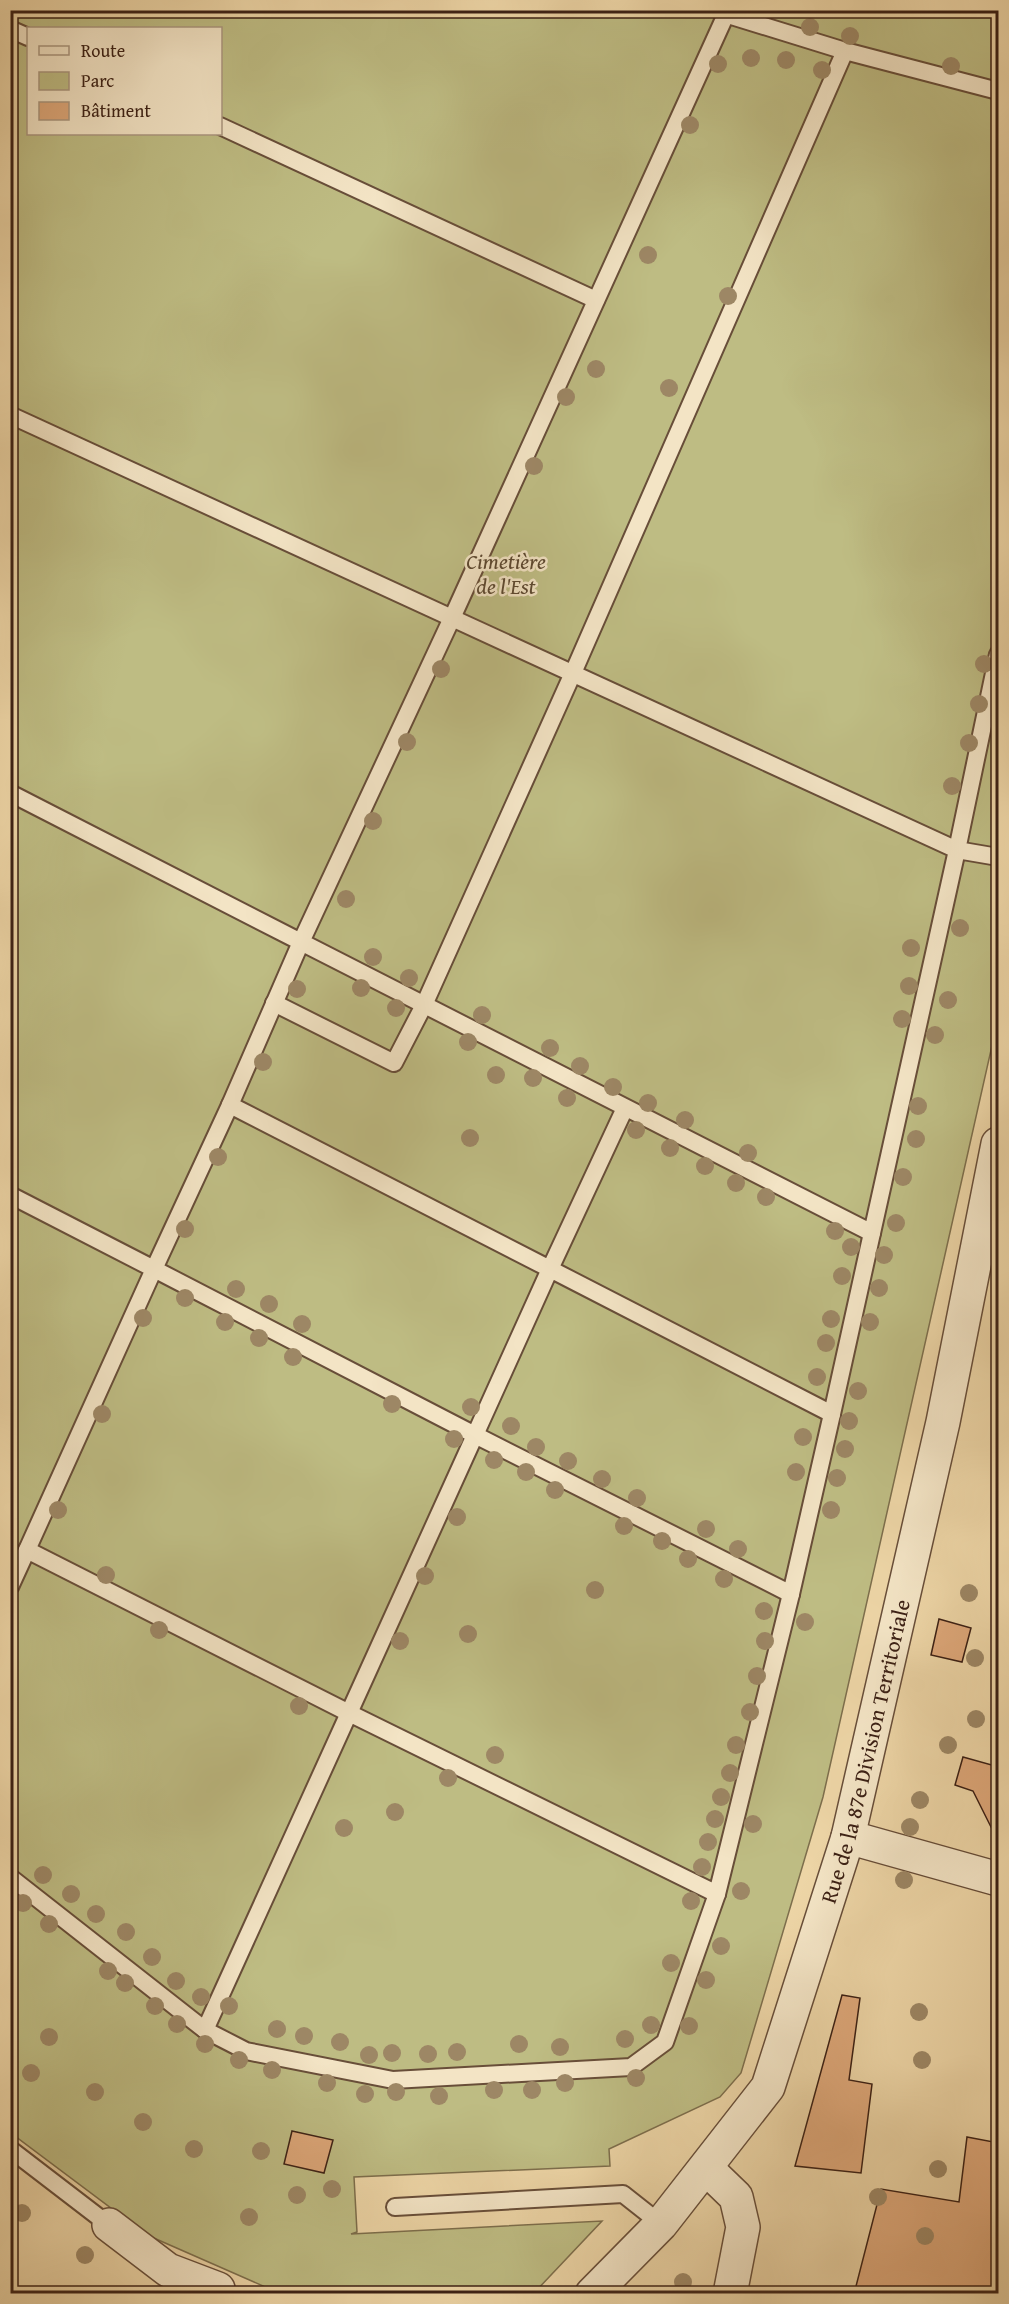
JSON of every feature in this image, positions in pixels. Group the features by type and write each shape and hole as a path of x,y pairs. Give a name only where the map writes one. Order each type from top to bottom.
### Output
{"street":[{"name":"Rue de la 87e Division Territoriale","path":"592,2294 661,2224 768,2087 848,1837 936,1454 999,1144"},
{"path":"848,1837 999,1879"},
{"path":"706,2168 736,2197 743,2227 730,2294"},
{"path":"109,2225 168,2270 227,2291"}],"lane":[{"path":"10,1587 230,1105 301,942 452,618 726,12 844,51 999,91"},
{"path":"10,29 27,37"},
{"path":"274,1003 394,1063 424,1005 573,673 844,51"},
{"path":"222,127 596,300"},
{"path":"10,415 957,850 999,858"},
{"path":"10,1877 205,2030 246,2052 393,2080 631,2067 665,2042 717,1894 791,1594 999,654"},
{"path":"10,793 872,1233"},
{"path":"230,1105 832,1414"},
{"path":"205,2030 625,1108"},
{"path":"10,1195 791,1594"},
{"path":"27,1550 349,1713 717,1894"},
{"path":"10,2149 109,2225"},
{"path":"395,2206 623,2194 661,2224"}],"green space":[{"name":"Cimetière de l'Est","path":"10,11 998,11 998,1019 823,1797 741,2073 720,2097 609,2149 610,2166 354,2177 357,2232 351,2234 602,2221 534,2293 279,2293 147,2235 11,2133"}],"building":[{"path":"939,1619 971,1628 962,1662 931,1655"},
{"path":"963,1757 999,1767 999,1843 973,1791 955,1785"},
{"path":"842,1995 860,1998 849,2080 872,2084 861,2173 795,2166"},
{"path":"292,2131 333,2140 324,2173 284,2164"},
{"path":"967,2137 999,2143 999,2294 854,2294 881,2189 959,2202"}]}
